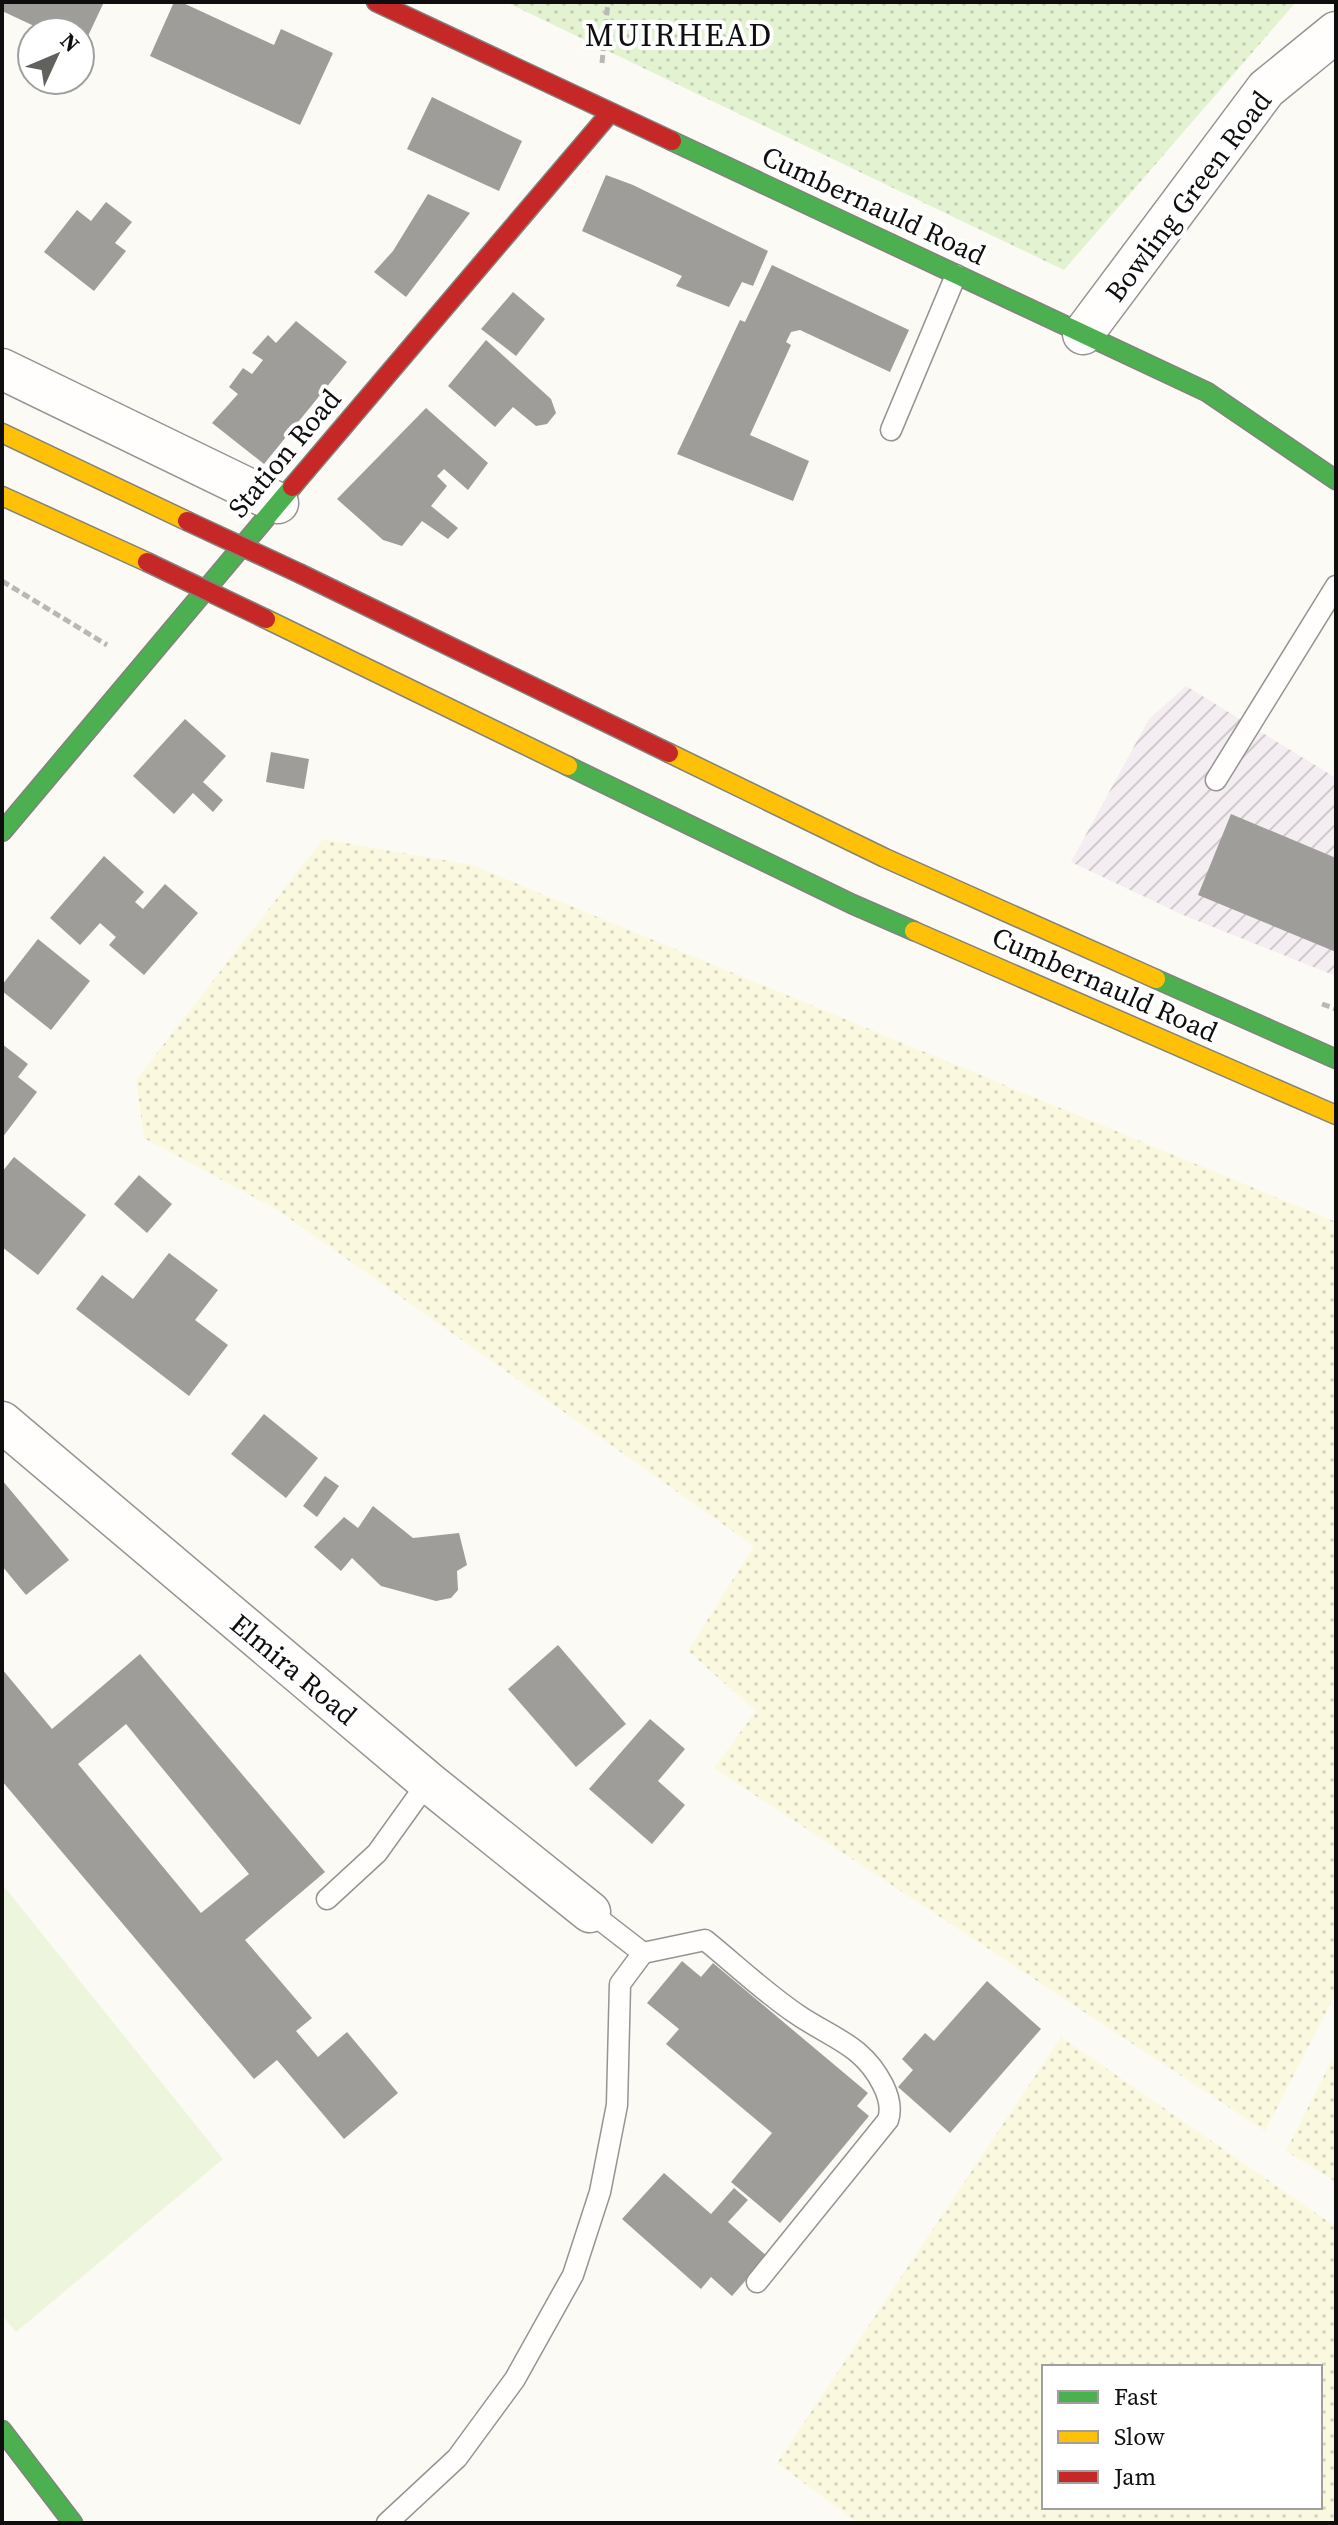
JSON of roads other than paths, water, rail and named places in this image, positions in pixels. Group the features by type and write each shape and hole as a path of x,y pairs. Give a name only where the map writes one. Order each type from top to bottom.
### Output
{"main road":[{"name":"Cumbernauld Road","path":"376,2 1207,392 1336,480"},
{"name":"Station Road","path":"2,832 610,113"},
{"path":"2,433 301,574 885,858 1336,1059"},
{"name":"Cumbernauld Road","path":"2,496 266,619 852,904 1336,1115"},
{"path":"2,2430 73,2523"}],"street":[{"name":"Bowling Green Road","path":"1083,334 1266,89 1336,32"},
{"path":"2,369 278,503"},
{"name":"Elmira Road","path":"2,1422 428,1782 590,1912"}],"lane":[{"path":"891,430 956,275"},
{"path":"1216,780 1336,586"},
{"path":"327,1899 377,1853 428,1782"},
{"path":"590,1912 643,1953"},
{"path":"387,2523 457,2458 515,2379 573,2275 600,2192 617,2105 620,1984 643,1953 705,1940 797,2015 858,2051 875,2069 888,2096 891,2112 888,2120 757,2282"}],"district":[{"name":"MUIRHEAD","path":"679,35"}]}
